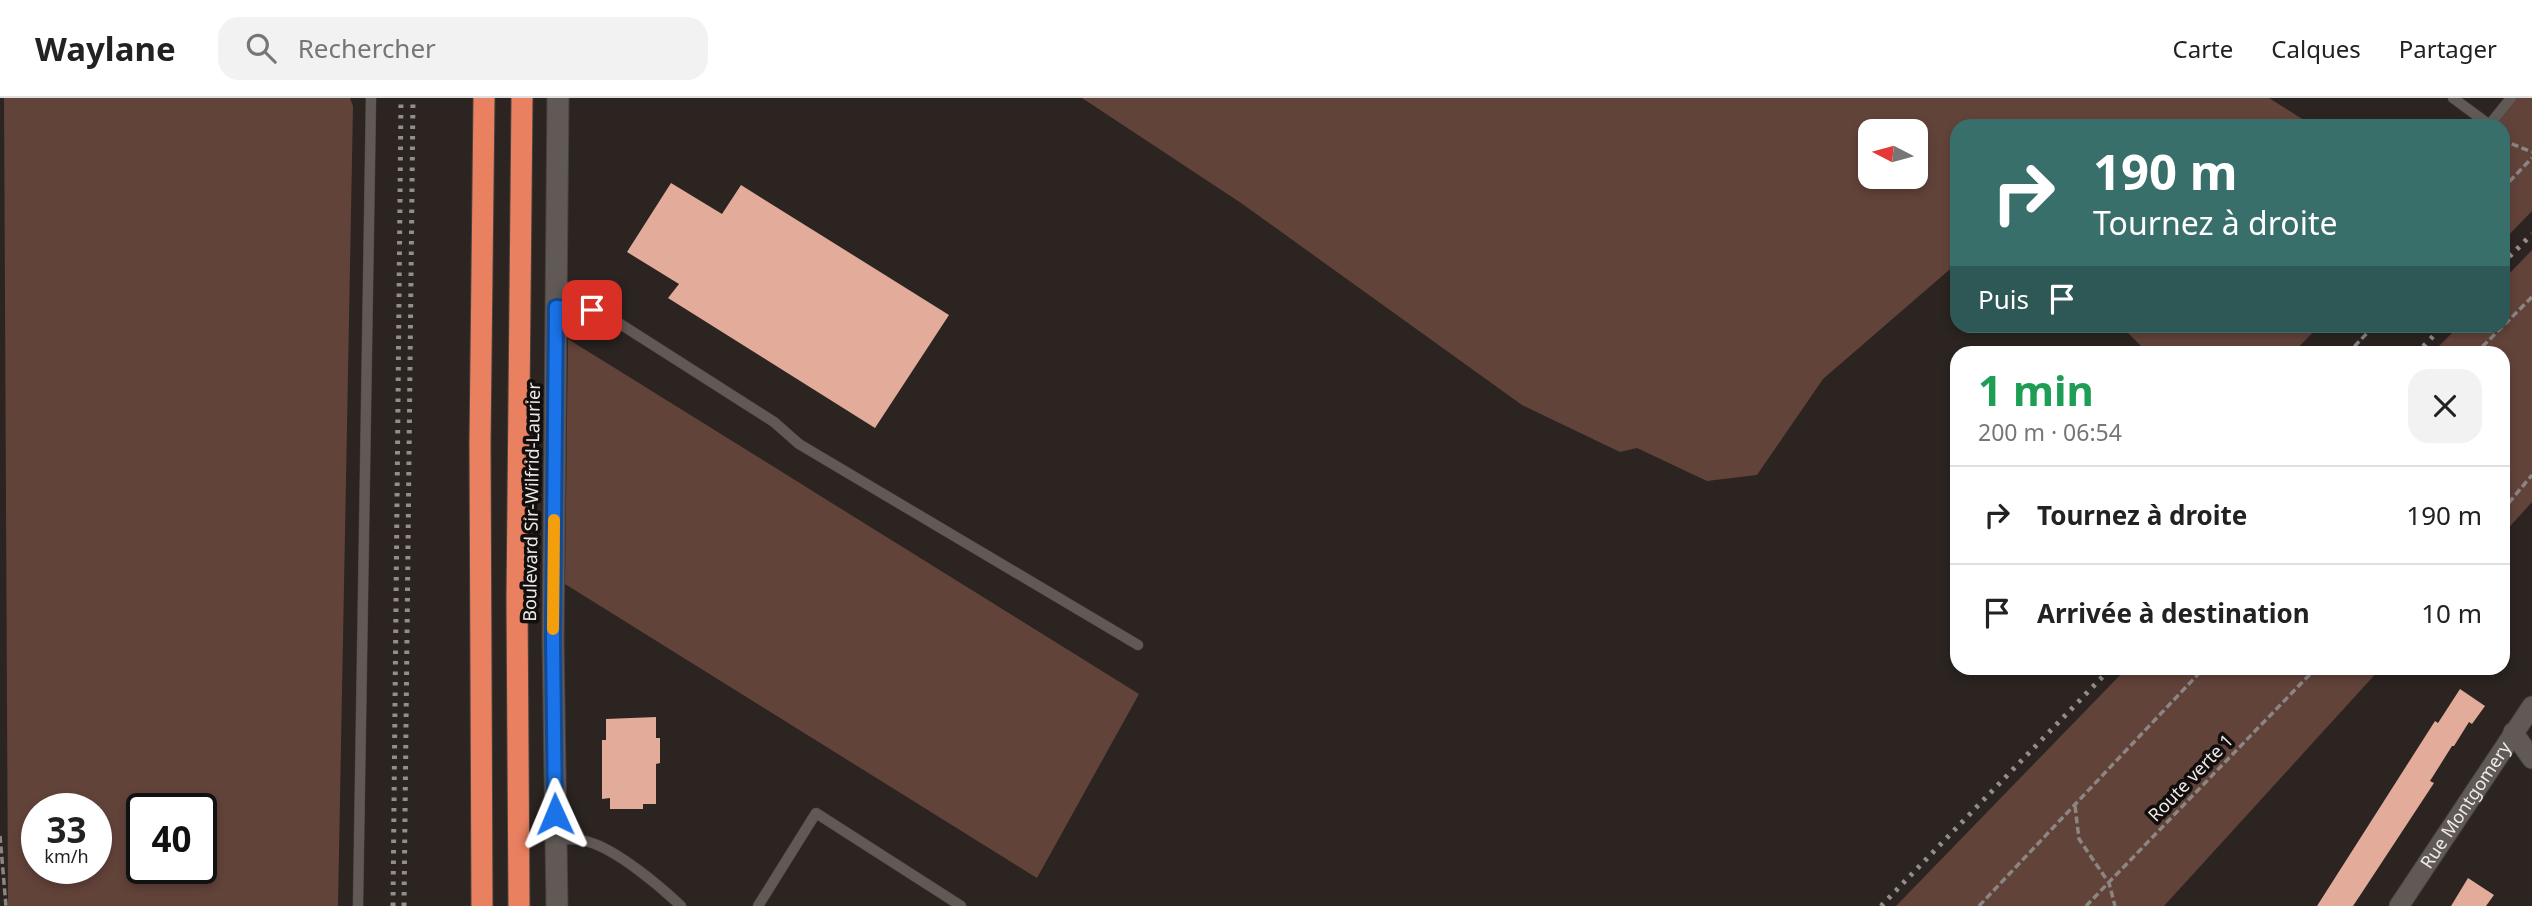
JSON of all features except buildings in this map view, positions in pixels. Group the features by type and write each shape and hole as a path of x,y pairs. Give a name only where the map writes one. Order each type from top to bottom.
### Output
{"highway":[{"path":"482,906 480,457 484,98"},
{"name":"Boulevard Sir-Wilfrid-Laurier","path":"519,906 517,599 522,98"},
{"path":"474,906 481,848"}],"street":[{"name":"Boulevard Sir-Wilfrid-Laurier","path":"557,906 553,625 558,98"},
{"name":"Rue Montgomery","path":"2399,906 2532,706"},
{"path":"2513,732 2532,759"}],"lane":[{"path":"358,906 371,98"},
{"path":"2453,98 2482,119"},
{"path":"2495,119 2511,98"},
{"path":"556,307 603,313 774,422 799,444 1138,645"},
{"path":"758,906 816,813 961,906"},
{"path":"555,839 579,839 595,844 655,881 681,906"}],"path":[{"path":"2510,143 2532,152"},
{"path":"2510,181 2532,158"},
{"path":"2510,319 2532,297"},
{"path":"2355,346 2367,333"},
{"path":"2483,346 2496,333"},
{"path":"2510,501 2532,475"},
{"path":"1979,906 2197,675"},
{"name":"Route verte 1","path":"2086,906 2309,675"},
{"path":"2074,806 2079,839 2109,883 2115,906"},
{"path":"0,836 6,906"}],"shaded area":[{"path":"4,98 350,98 353,106 338,906 8,906"},
{"path":"1082,98 2269,98 2302,119 1950,119 1950,269 1823,379 1757,475 1707,481 1637,448 1620,452 1522,405 1241,203"},
{"path":"2516,98 2532,98 2532,211 2510,234 2510,119 2500,119"},
{"path":"2532,250 2532,502 2510,526 2510,346 2439,346 2452,333 2510,333 2510,273"},
{"path":"2128,333 2312,333 2300,346 2141,346"},
{"path":"568,339 1139,694 1037,878 565,584"},
{"path":"2120,675 2375,675 2164,906 1896,906"}],"railway":[{"path":"393,906 401,98"},
{"path":"404,906 413,98"},
{"path":"2510,256 2532,234"},
{"path":"2424,346 2436,333"},
{"path":"1881,906 2104,675"}],"slow traffic":[{"path":"553,629 554,520"}],"route":[{"path":"555,814 553,639 556,307 592,310"}]}
